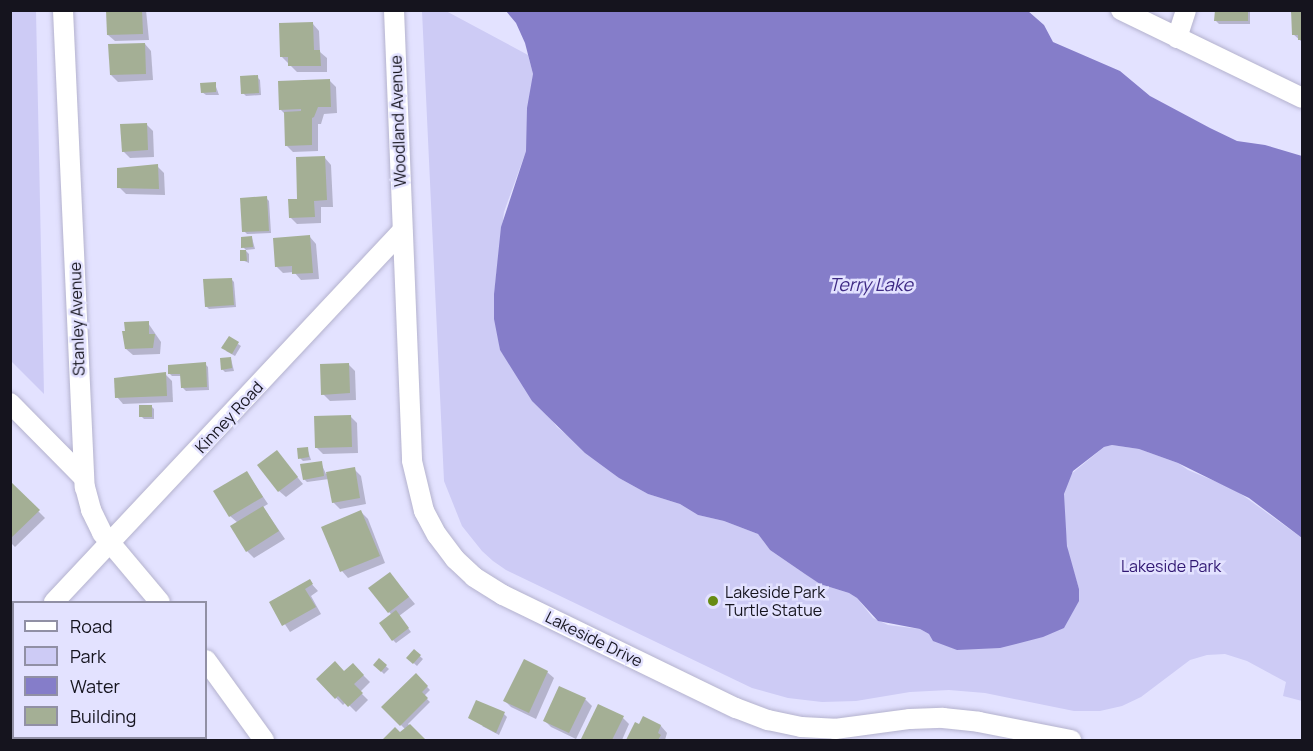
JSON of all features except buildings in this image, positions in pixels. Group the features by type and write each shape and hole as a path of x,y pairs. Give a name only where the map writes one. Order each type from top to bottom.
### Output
{"street":[{"name":"Stanley Avenue","path":"63,10 83,477 91,510 110,543 158,601"},
{"name":"Woodland Avenue","path":"394,10 402,231"},
{"path":"1120,10 1302,98"},
{"path":"1177,38 1186,10"},
{"name":"Kinney Road","path":"56,601 402,231"},
{"name":"Lakeside Drive","path":"402,231 413,474 424,511 446,548 474,577 503,595 783,733 910,719 943,718 979,722 1071,741"},
{"path":"10,404 83,477"},
{"path":"207,661 264,741"}],"green space":[{"path":"10,11 36,11 44,394 11,361"},
{"name":"Lakeside Park","path":"422,11 446,11 528,55 533,74 526,151 504,212 494,294 500,350 557,427 619,478 648,494 680,504 698,515 724,521 758,534 770,550 820,584 849,593 857,598 873,618 888,625 920,629 958,650 1079,589 1068,553 1064,518 1064,494 1070,475 1104,447 1112,445 1139,449 1178,463 1188,470 1234,489 1302,538 1302,701 1283,696 1286,682 1247,661 1225,654 1207,655 1190,660 1141,697 1122,706 1100,711 1074,711 985,693 949,690 910,692 856,701 822,702 788,698 752,688 506,570 493,561 462,526 444,481"}],"water":[{"name":"Terry Lake","path":"506,11 1028,11 1044,25 1053,42 1120,71 1150,96 1210,128 1237,141 1265,145 1302,156 1302,538 1249,498 1178,463 1139,449 1112,445 1104,447 1073,471 1064,494 1067,546 1079,589 1079,601 1064,628 1043,637 1000,648 957,650 933,641 929,634 920,629 878,621 857,598 849,593 820,584 770,550 758,534 724,521 698,515 680,504 648,494 619,478 585,453 532,401 500,350 494,319 494,294 501,227 526,151 527,108 533,74 525,43 516,23"}],"place":[{"name":"Lakeside Park Turtle Statue","path":"713,601"}]}
